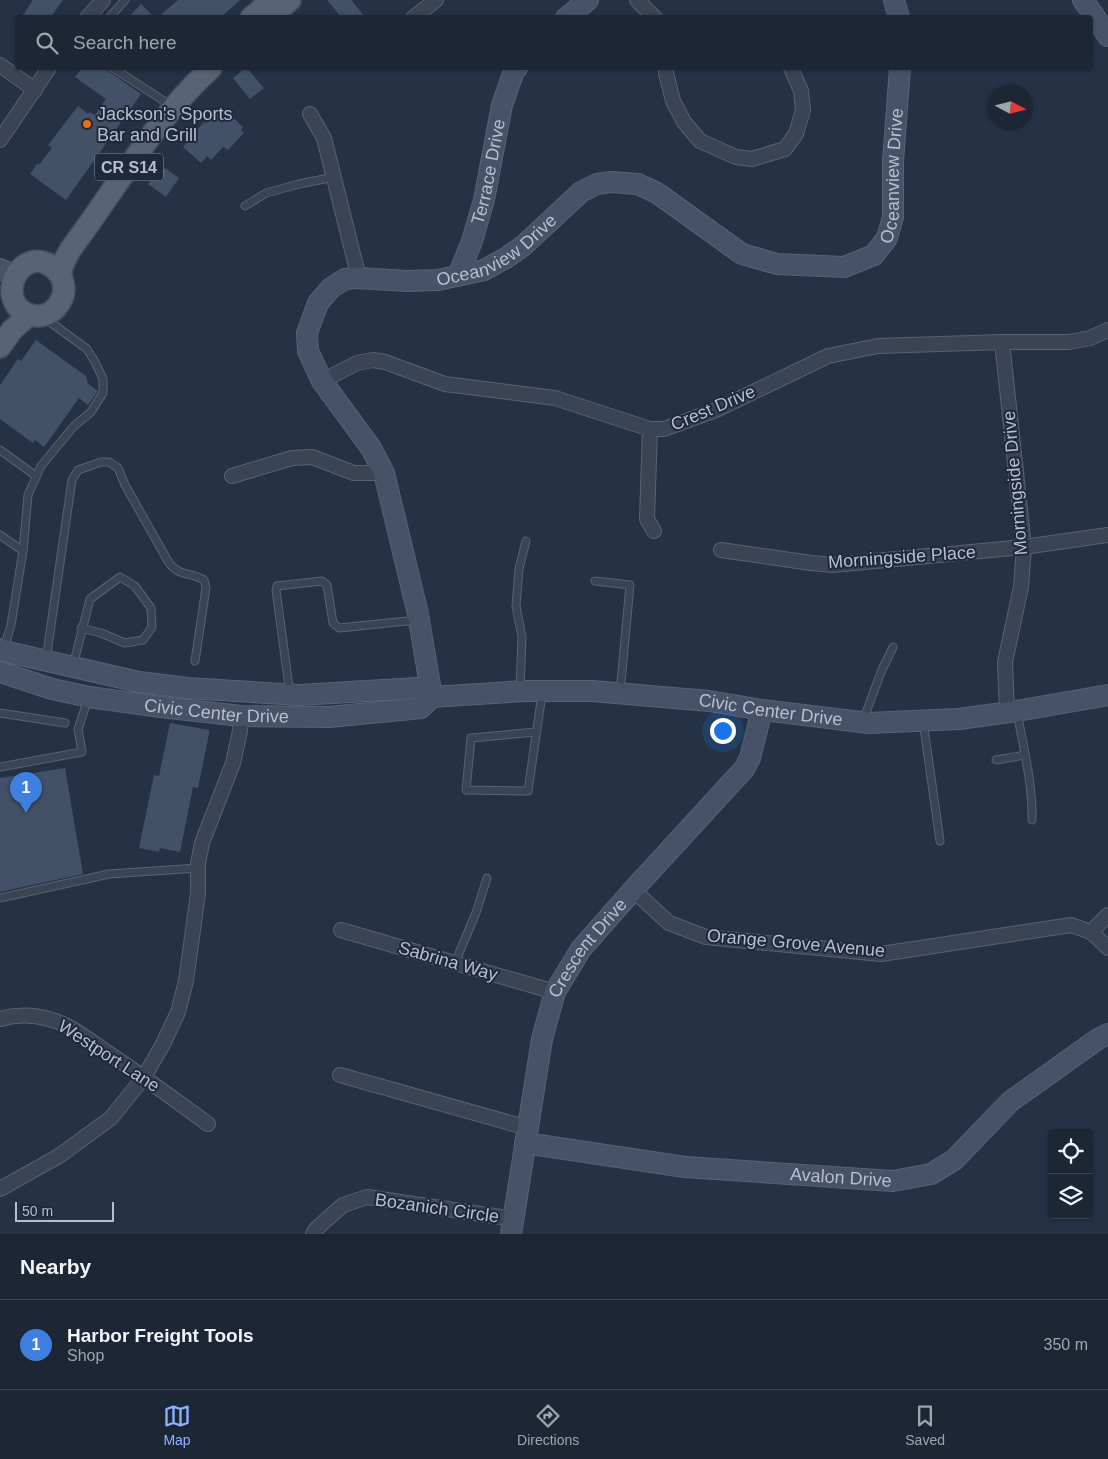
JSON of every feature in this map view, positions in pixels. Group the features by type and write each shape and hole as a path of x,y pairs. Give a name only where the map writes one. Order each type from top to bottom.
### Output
{"main road":[{"path":"254,15 272,0"},
{"path":"273,15 290,0"},
{"name":"CR S14","path":"0,328 5,321 11,298 7,272 26,263 49,257 55,252 141,130 164,101 193,70"},
{"name":"CR S14","path":"0,347 12,330 35,315 53,311 60,302 64,291 60,276 70,250 151,137 185,95 209,70"},
{"path":"39,261 51,265 60,276"},
{"path":"11,298 18,307 35,315"}],"street":[{"path":"90,15 103,0"},
{"path":"418,15 436,0"},
{"path":"570,15 588,0"},
{"path":"638,0 652,15"},
{"path":"894,0 898,15"},
{"path":"1083,0 1108,36"},
{"path":"0,65 35,90"},
{"path":"0,140 48,70"},
{"name":"Terrace Drive","path":"458,276 472,241 484,200 502,105 516,70"},
{"path":"666,70 673,101 684,122 700,141 736,157 752,159 784,149 796,134 803,110 801,91 792,70"},
{"name":"Oceanview Drive","path":"432,697 418,620 384,472 371,448 322,381 308,352 307,333 318,303 331,288 345,280 359,278 407,281 438,280 484,270 523,246 581,192 597,184 611,182 638,184 657,193 742,254 776,264 844,267 874,255 888,238 894,216 893,161 900,70"},
{"path":"310,114 324,138 359,278"},
{"name":"Crest Drive","path":"322,381 356,363 373,360 385,362 445,384 554,398 650,429 664,429 716,410 828,356 878,346 1069,342 1090,338 1108,330"},
{"name":"Morningside Drive","path":"1002,342 1024,547 1021,587 1005,662 1012,712"},
{"path":"650,429 647,519 654,531"},
{"path":"232,476 292,458 312,457 354,473 384,472"},
{"name":"Morningside Place","path":"721,550 833,565 1024,547 1108,535"},
{"name":"Civic Center Drive","path":"2,650 139,682 187,688 294,694 417,688 432,697 542,691 592,691 709,701 762,710 869,723 959,719 1012,712 1108,695"},
{"name":"Civic Center Drive","path":"0,672 88,697 241,716 329,717 421,708 432,697"},
{"path":"0,1189 59,1156 111,1118 144,1077 163,1044 178,1012 182,998 198,893 198,868 202,843 234,763 241,716 250,704 257,700 283,701 294,694"},
{"name":"Crescent Drive","path":"512,1227 542,1039 555,992 581,949 744,769 750,758 762,710"},
{"name":"Orange Grove Avenue","path":"633,890 669,923 706,937 881,954 1071,925 1091,932"},
{"path":"1108,915 1091,932 1108,948"},
{"name":"Sabrina Way","path":"341,930 555,992"},
{"name":"Westport Lane","path":"0,1019 20,1014 34,1015 51,1019 76,1031 144,1077 208,1124"},
{"name":"Avalon Drive","path":"527,1135 685,1167 893,1181 931,1174 954,1160 1012,1101 1098,1039 1108,1034"},
{"path":"340,1075 527,1135"},
{"name":"Bozanich Circle","path":"313,1234 316,1229 342,1206 367,1197 512,1227"}],"lane":[{"path":"112,15 125,0"},
{"path":"118,70 164,101"},
{"path":"245,206 266,193 334,177"},
{"path":"2,650 11,625 23,551 28,495 41,466 74,426 91,412 103,393 103,379 96,362 87,349 35,315"},
{"path":"0,450 36,476"},
{"path":"46,660 72,480 78,470 101,462 109,462 118,468 174,570 198,576 204,580 206,588 194,661"},
{"path":"0,535 23,551"},
{"path":"520,692 522,637 516,606 519,569 526,541"},
{"path":"73,667 82,628 90,598 120,577 135,586 151,608 152,627 143,640 125,643 101,633 82,628"},
{"path":"294,694 276,590 277,586 325,582 332,624 339,628 418,620"},
{"path":"595,582 630,585 620,693"},
{"path":"862,722 892,647"},
{"path":"536,732 471,738 466,790 528,791 542,691"},
{"path":"0,767 82,752 78,729 88,697"},
{"path":"1012,712 1025,755 1032,820"},
{"path":"0,713 64,723"},
{"path":"923,721 940,841"},
{"path":"996,760 1025,755"},
{"path":"0,898 108,874 198,868"},
{"path":"455,963 477,910 487,878"}],"building":[{"path":"33,0 63,0 52,15 23,15"},
{"path":"178,0 240,0 223,15 160,15"},
{"path":"327,0 351,0 364,15 340,15"},
{"path":"141,4 152,15 131,15"},
{"path":"80,70 107,70 141,94 66,200 30,174 52,148 48,145 78,106 88,114 89,112 95,115 106,99 75,77"},
{"path":"243,70 249,70 264,88 250,99 233,78"},
{"path":"221,106 243,127 241,130 244,133 228,150 223,147 211,160 207,156 201,163 183,147 204,122 206,123"},
{"path":"165,168 179,178 166,197 148,184 157,171 161,174"},
{"path":"36,340 86,376 88,384 98,391 88,405 79,398 44,447 35,440 33,443 0,419 0,385 18,359 21,361"},
{"path":"170,723 209,730 209,734 198,788 193,787 180,852 160,848 159,852 139,848 154,775 159,776"},
{"path":"65,768 83,874 0,892 0,778"}],"place":[{"name":"Jackson's Sports Bar and Grill","path":"87,124"},
{"name":"Harbor Freight Tools","path":"26,813"}]}
